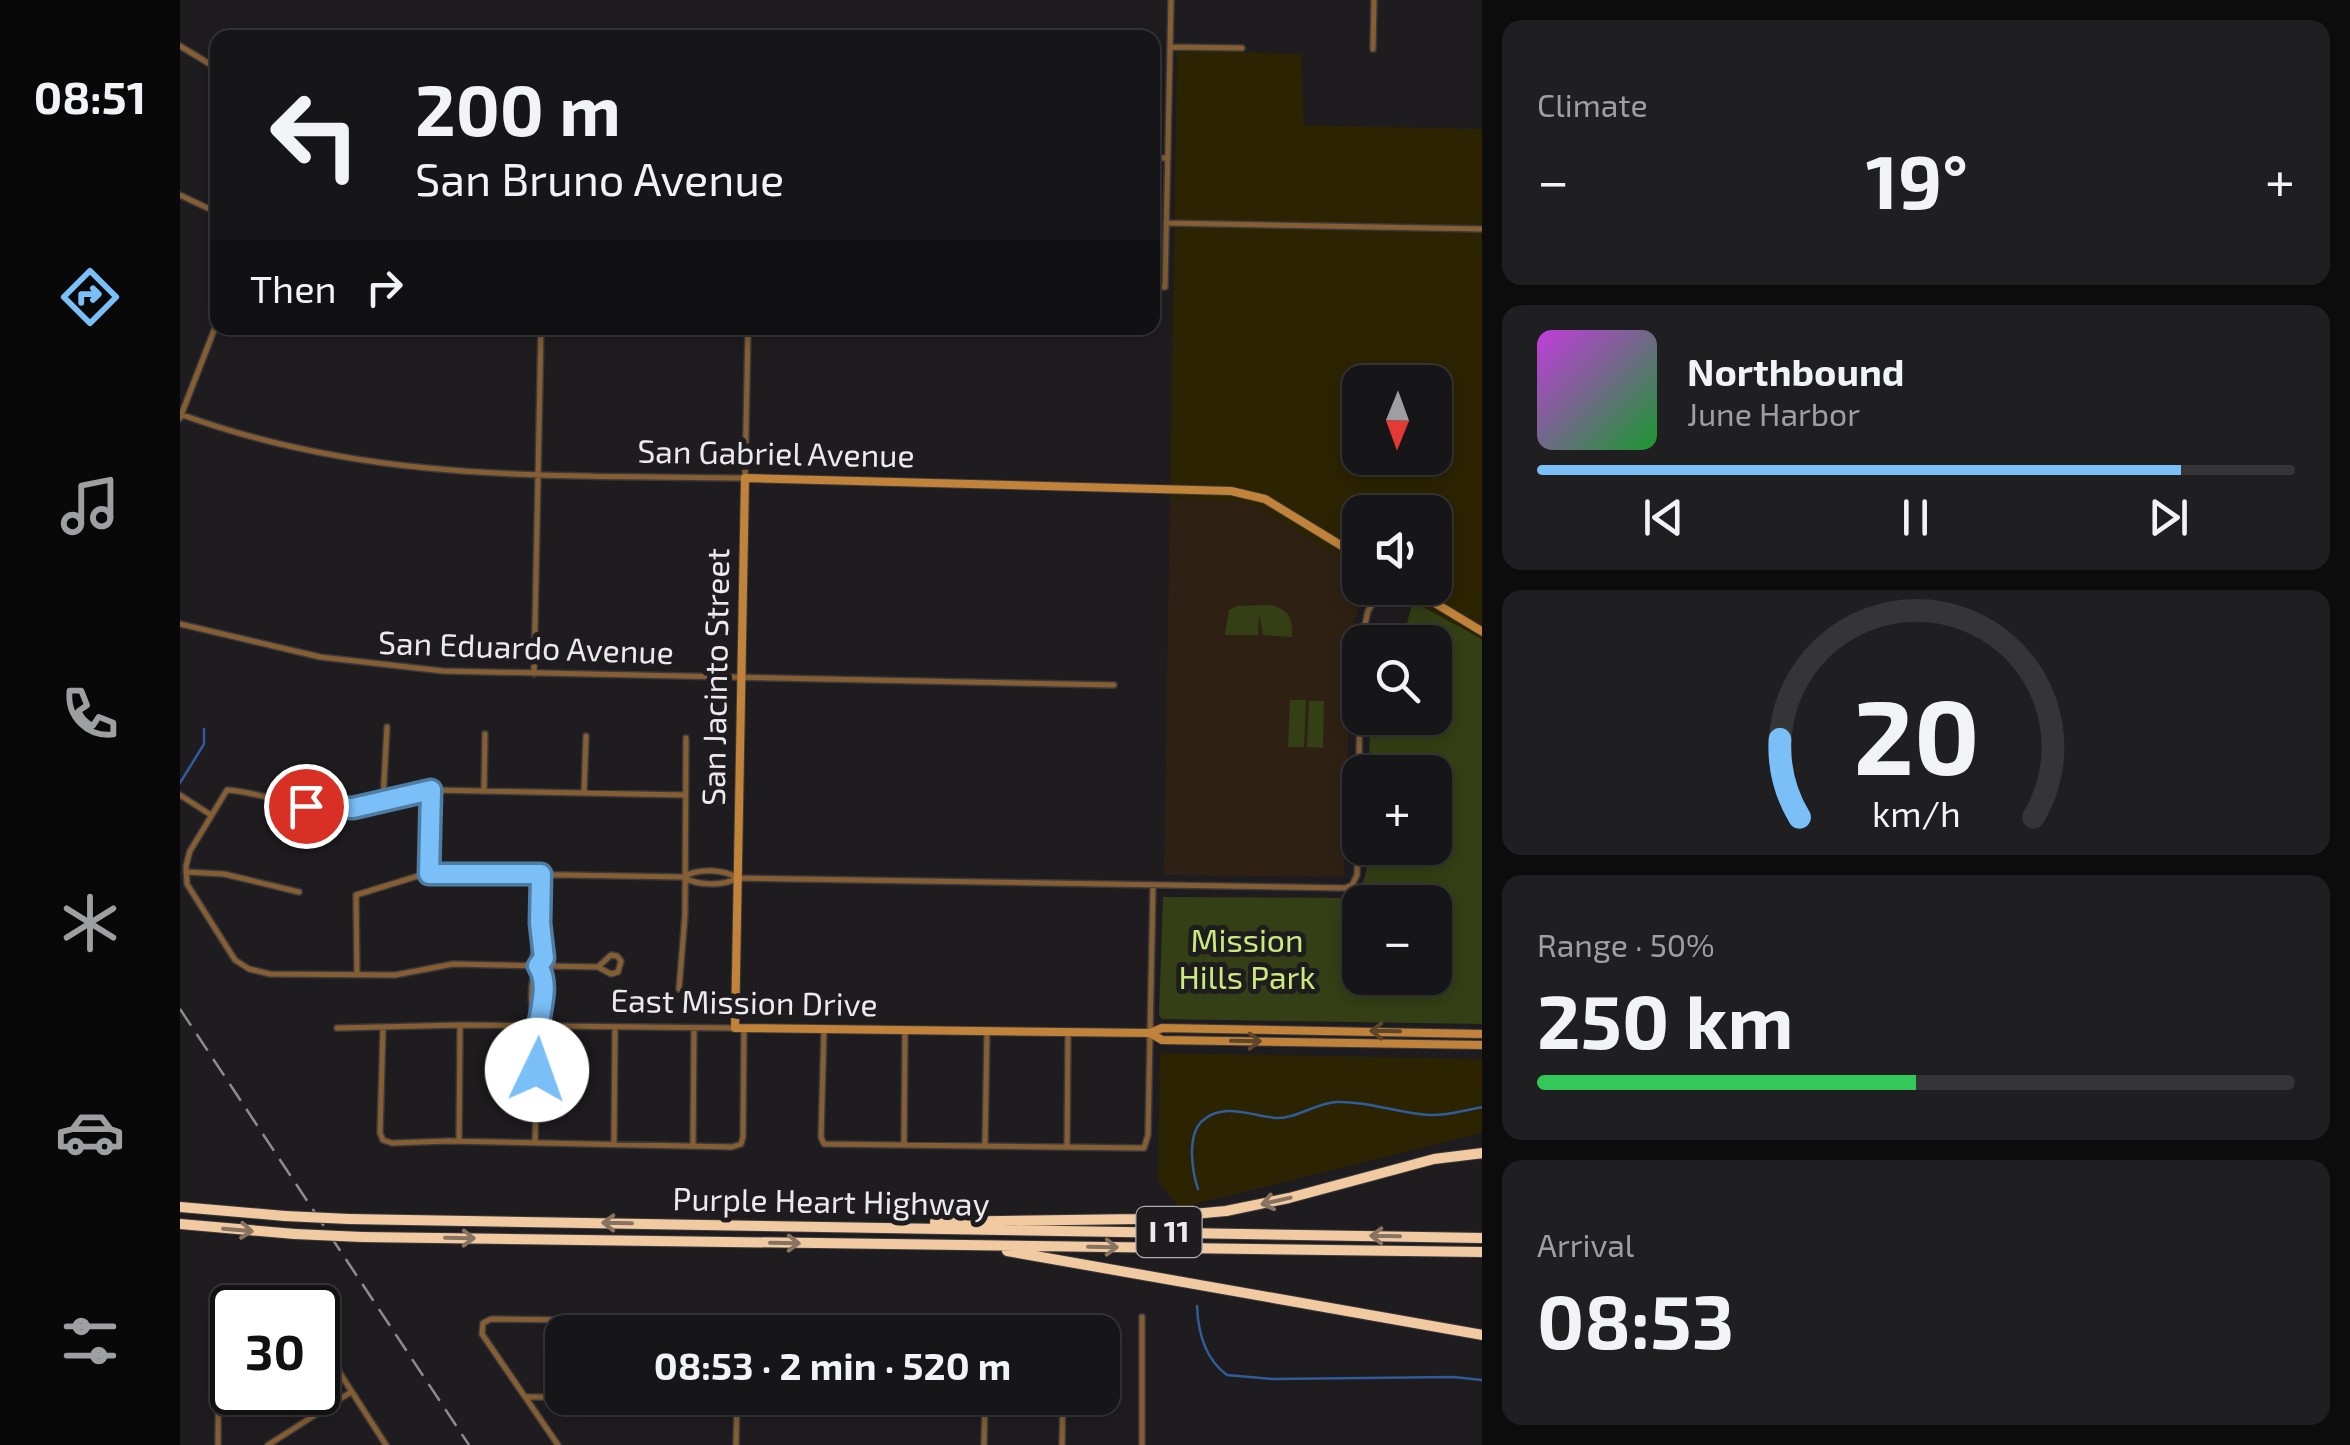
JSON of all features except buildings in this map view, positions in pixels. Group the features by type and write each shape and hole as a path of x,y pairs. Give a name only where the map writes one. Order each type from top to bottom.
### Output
{"highway":[{"path":"854,1227 1208,1213 1289,1198 1434,1158 1479,1153"},
{"name":"Purple Heart Highway","path":"180,1207 349,1219 1482,1238"},
{"name":"Purple Heart Highway","path":"180,1224 362,1237 1482,1252"},
{"path":"971,1246 1134,1271 1479,1334"}],"street":[{"path":"1160,287 1164,287 1171,0"},
{"path":"1374,0 1374,49"},
{"path":"180,46 210,64"},
{"path":"1170,46 1242,48"},
{"path":"1160,158 1168,158"},
{"path":"180,195 210,209"},
{"path":"1166,224 1482,229"},
{"path":"180,415 212,335"},
{"path":"534,674 540,335"},
{"name":"San Jacinto Street","path":"693,1144 732,1147 740,1144 743,1137 738,878 748,335"},
{"name":"San Gabriel Avenue","path":"180,415 269,442 350,460 440,471 1230,490 1265,499 1342,546"},
{"path":"1438,605 1482,632"},
{"name":"San Eduardo Avenue","path":"180,624 339,661 442,672 1114,686"},
{"path":"384,800 388,727"},
{"path":"484,791 485,734"},
{"path":"356,975 356,895 429,874 684,878 692,872 728,872 738,878 1153,886 1352,885 1357,875 1359,735"},
{"path":"584,793 586,736"},
{"path":"679,989 685,915 686,738"},
{"path":"598,967 611,955 618,956 622,965 614,974 598,967 442,965 395,975 260,973 242,966 193,898 186,872 190,850 228,790 332,810 431,790 685,795"},
{"path":"429,874 431,790"},
{"path":"180,795 212,815"},
{"path":"186,872 224,874 299,892"},
{"path":"538,966 544,958 541,874"},
{"path":"824,1029 824,1144 1144,1148 1148,1135 1153,886"},
{"path":"536,1142 538,1026 543,1012 543,974 538,966"},
{"path":"458,1141 460,1025"},
{"name":"East Mission Drive","path":"337,1028 460,1025 1150,1033 1162,1028 1482,1034"},
{"path":"614,1143 615,1026"},
{"path":"383,1028 383,1140 693,1144 694,1028"},
{"path":"904,1144 906,1030"},
{"path":"985,1145 987,1031"},
{"path":"1067,1146 1068,1032"},
{"name":"East Mission Drive","path":"1150,1033 1162,1040 1482,1045"},
{"path":"1142,1317 1142,1445"},
{"path":"545,1321 491,1319 483,1323 482,1334 558,1445"},
{"path":"340,1375 386,1445"},
{"path":"268,1445 351,1392"},
{"path":"526,1397 545,1398"},
{"path":"218,1415 218,1445"},
{"path":"736,1445 737,1415"},
{"path":"984,1445 985,1415"},
{"path":"1062,1415 1062,1445"}],"shaded area":[{"path":"1170,498 1244,502 1342,559 1342,605 1361,605 1353,625 1342,625 1342,735 1348,735 1348,755 1342,755 1344,877 1164,875"}],"green space":[{"path":"1271,605 1289,616 1292,637 1263,635 1259,614 1258,635 1225,635 1229,610 1237,606"},
{"name":"Mission Hills Park","path":"1412,605 1422,605 1482,639 1482,1024 1162,1019 1159,1015 1163,897 1342,898 1342,995 1452,995 1452,885 1361,885 1367,865 1452,865 1452,755 1369,755 1370,735 1452,735 1452,625 1406,625"},
{"path":"1290,700 1306,700 1304,747 1288,747"},
{"path":"1309,701 1324,701 1323,748 1307,747"}],"sand":[{"path":"1177,50 1301,54 1304,125 1482,129 1482,639 1419,605 1452,605 1452,495 1342,495 1342,559 1244,502 1170,498"},
{"path":"1160,1053 1482,1059 1482,1133 1179,1208 1158,1180"}],"waterway":[{"path":"180,783 204,744 204,729"},
{"path":"1198,1189 1193,1164 1194,1136 1201,1122 1218,1112 1284,1118 1336,1102 1429,1115 1482,1107"},
{"path":"1197,1306 1204,1344 1227,1375 1273,1379 1482,1380"}],"railway":[{"path":"180,1009 469,1445"}],"route":[{"path":"306,806 353,808 431,790 429,874 541,874 544,958 538,966 543,974 543,1012 538,1026 537,1070"}]}
